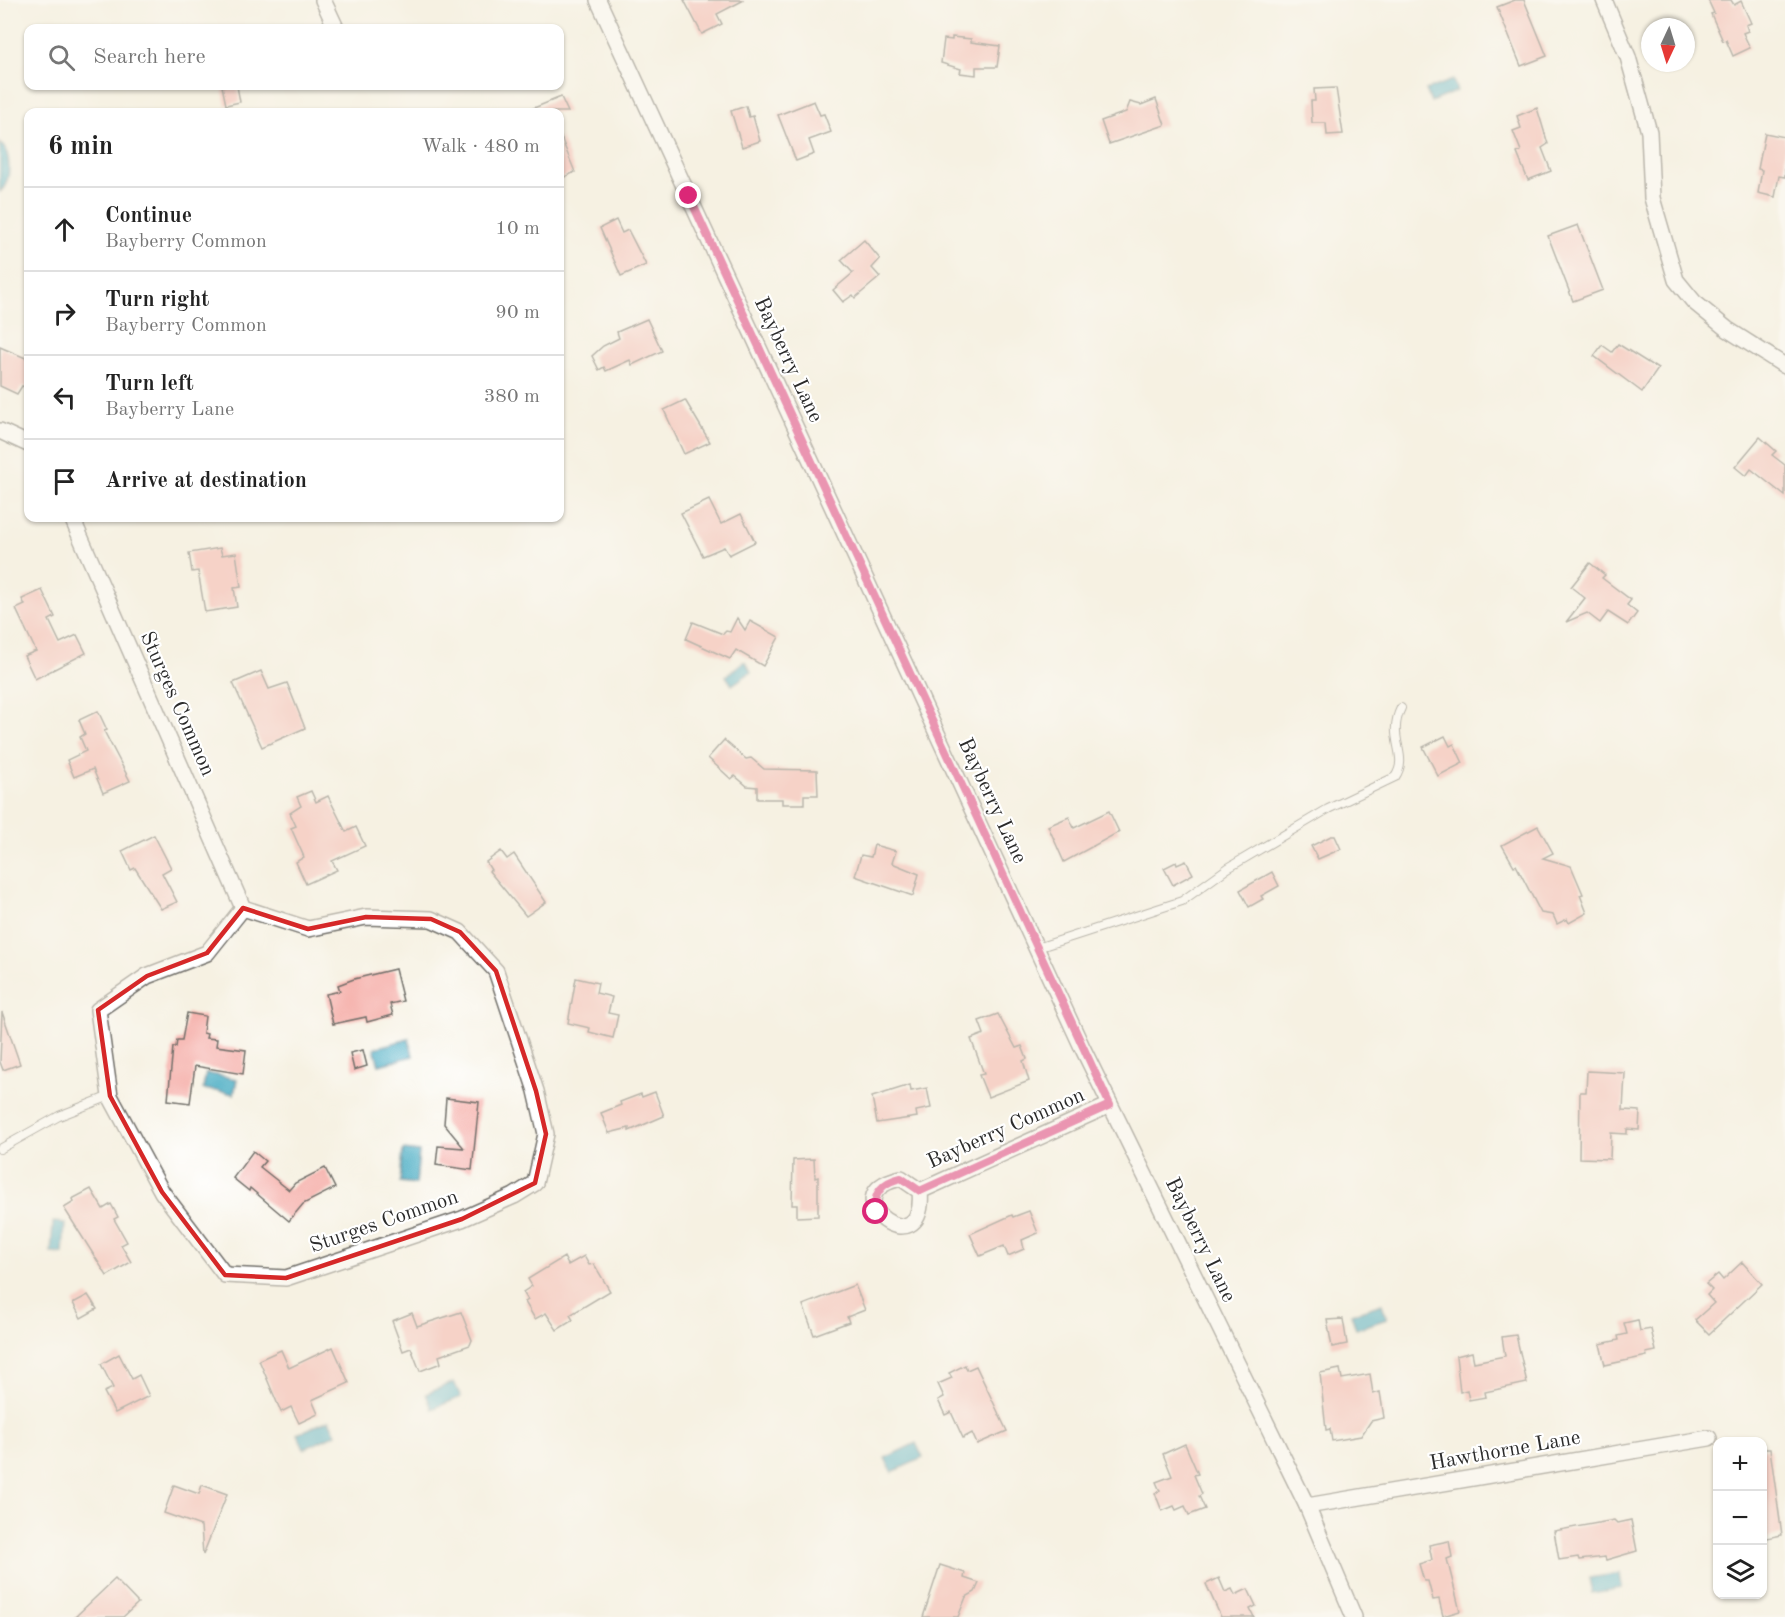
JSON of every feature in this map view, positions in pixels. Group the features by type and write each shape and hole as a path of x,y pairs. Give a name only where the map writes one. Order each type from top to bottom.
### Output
{"street":[{"path":"323,0 334,24"},
{"name":"Bayberry Lane","path":"598,0 1110,1105 1307,1506 1354,1617"},
{"path":"1604,0 1628,57 1648,132 1652,198 1676,280 1694,302 1727,329 1785,366"},
{"path":"0,431 24,442"},
{"name":"Sturges Common","path":"74,522 243,908 308,928 366,917 431,919 460,932 496,971 536,1091 546,1134 535,1183 514,1196 462,1219 286,1278 225,1275 162,1192 110,1096 98,1010 147,976 207,953 243,908"},
{"name":"Bayberry Common","path":"920,1191 1110,1105"},
{"name":"Hawthorne Lane","path":"1307,1506 1709,1438"}],"lane":[{"path":"1037,948 1182,901 1228,868 1328,809 1395,777 1401,761 1395,737 1395,721 1401,708"},
{"path":"0,1149 59,1116 110,1096"}],"highlighted area":[{"path":"243,908 308,929 366,917 431,919 460,932 496,971 536,1091 546,1134 535,1183 462,1219 286,1278 225,1275 162,1192 110,1096 98,1010 147,976 207,953"}],"water":[{"path":"1453,80 1457,91 1431,102 1426,90"},
{"path":"0,143 7,153 9,167 7,181 0,192"},
{"path":"746,662 751,672 732,685 726,676"},
{"path":"409,1039 413,1056 379,1065 374,1048"},
{"path":"206,1073 237,1079 234,1094 203,1089"},
{"path":"403,1150 419,1152 416,1184 400,1182"},
{"path":"53,1222 65,1223 63,1254 51,1253"},
{"path":"1382,1304 1387,1319 1356,1329 1351,1314"},
{"path":"454,1382 461,1397 432,1409 426,1394"},
{"path":"329,1420 336,1434 304,1449 297,1434"},
{"path":"916,1443 923,1458 892,1472 885,1458"},
{"path":"1620,1573 1622,1588 1592,1593 1589,1578"}],"building":[{"path":"684,0 744,0 717,14 722,24 702,34"},
{"path":"1515,0 1524,0 1547,56 1521,66 1497,7"},
{"path":"1708,0 1731,0 1734,5 1741,1 1751,23 1746,25 1748,31 1743,33 1750,48 1733,56 1726,40 1723,41 1711,14 1714,13"},
{"path":"952,37 1000,46 997,67 976,67 976,75 960,73 961,69 941,63 944,39 952,40"},
{"path":"1336,88 1343,134 1327,135 1326,123 1312,123 1311,101 1315,101 1314,89"},
{"path":"223,90 238,90 240,102 226,105"},
{"path":"561,97 568,112 564,112 564,108 534,108"},
{"path":"1156,99 1165,125 1109,144 1101,121 1126,112 1130,102 1141,105"},
{"path":"814,101 820,115 824,114 831,132 809,140 814,154 796,161 778,115"},
{"path":"746,106 749,117 753,116 760,141 742,147 731,111"},
{"path":"1537,108 1548,144 1542,148 1551,171 1528,180 1517,153 1521,151 1513,131 1521,128 1517,116"},
{"path":"1765,133 1785,137 1785,177 1779,176 1775,197 1758,193 1762,170 1758,169"},
{"path":"564,145 575,172 564,177"},
{"path":"616,220 622,233 628,230 646,265 621,276 600,228"},
{"path":"1578,225 1603,290 1573,301 1548,236"},
{"path":"864,240 880,259 872,268 880,277 855,298 853,295 843,302 833,290 853,273 841,260"},
{"path":"647,319 662,351 632,365 630,360 606,371 604,367 599,370 592,356 603,346 619,338 617,332"},
{"path":"1618,344 1658,369 1642,392 1594,356 1602,345 1612,352"},
{"path":"0,347 24,357 24,387 22,386 17,394 0,386"},
{"path":"685,400 710,442 684,454 664,410"},
{"path":"1760,437 1776,451 1772,455 1785,465 1785,496 1751,469 1746,476 1735,467"},
{"path":"709,500 721,524 741,514 755,542 729,555 724,547 703,556 681,513"},
{"path":"220,548 222,555 236,553 241,587 234,588 237,607 205,612 198,571 192,572 189,553"},
{"path":"1590,563 1605,575 1602,578 1631,600 1627,605 1637,613 1628,625 1608,612 1600,623 1587,613 1566,622 1585,598 1571,587"},
{"path":"42,590 55,617 49,620 60,643 77,635 86,653 35,679 24,656 36,651 16,609 25,605 22,599"},
{"path":"737,618 745,630 750,621 779,637 763,666 736,650 730,659 686,639 693,622 723,634 726,631 730,632"},
{"path":"261,671 269,689 287,683 305,728 262,747 233,683"},
{"path":"98,711 107,730 104,731 130,781 103,793 93,769 74,777 67,760 86,751 80,737 85,734 79,720"},
{"path":"1445,736 1450,746 1454,744 1463,763 1438,776 1423,747"},
{"path":"724,740 746,759 751,758 764,769 817,770 818,795 804,795 804,804 782,804 782,799 757,799 757,787 747,786 735,776 731,779 708,758"},
{"path":"311,791 316,802 328,796 346,832 356,827 365,846 332,861 337,870 306,884 296,862 304,857 291,828 296,826 290,813 301,806 297,797"},
{"path":"1109,811 1119,832 1064,862 1048,826 1069,817 1074,828"},
{"path":"1538,826 1553,853 1543,858 1571,866 1583,894 1580,895 1587,913 1569,923 1567,919 1557,924 1553,915 1541,913 1516,865 1514,866 1502,845"},
{"path":"154,835 171,868 162,873 177,902 161,909 135,868 131,870 122,851"},
{"path":"1335,836 1341,849 1318,859 1311,846"},
{"path":"874,845 896,851 892,863 919,874 913,896 855,876 861,855 871,857"},
{"path":"501,851 507,859 514,854 546,902 526,916 489,871 491,870 486,862"},
{"path":"1186,861 1193,874 1173,885 1164,868 1176,862 1177,865"},
{"path":"1272,872 1279,886 1261,896 1263,899 1249,907 1240,890"},
{"path":"395,969 403,1001 390,1004 393,1015 367,1022 366,1017 333,1024 326,994 340,991 338,985 354,979"},
{"path":"576,978 598,983 596,993 612,997 608,1013 618,1015 613,1038 589,1032 590,1028 568,1023"},
{"path":"2,1012 20,1064 3,1070 0,1062"},
{"path":"187,1013 205,1016 203,1033 207,1034 206,1038 217,1039 216,1046 246,1050 243,1074 195,1066 190,1103 168,1100 173,1047 176,1047 177,1040 182,1040"},
{"path":"998,1014 1016,1048 1022,1046 1027,1059 1023,1061 1029,1081 988,1097 979,1075 984,1074 971,1039 984,1034 979,1021"},
{"path":"363,1050 367,1066 354,1070 350,1053"},
{"path":"1587,1071 1625,1073 1623,1110 1640,1111 1639,1130 1627,1129 1627,1134 1611,1133 1610,1159 1579,1158 1580,1092 1586,1092"},
{"path":"910,1085 911,1091 927,1088 931,1108 916,1111 917,1117 877,1123 872,1097"},
{"path":"655,1092 664,1116 629,1131 629,1128 609,1133 601,1113 621,1105 620,1102 641,1094 642,1097"},
{"path":"446,1098 479,1102 472,1170 436,1165 438,1146 464,1148 444,1124"},
{"path":"253,1151 265,1161 260,1167 289,1190 295,1183 325,1168 335,1188 303,1204 289,1221 250,1188 249,1191 233,1178"},
{"path":"814,1159 815,1178 818,1177 818,1216 797,1217 797,1205 792,1205 793,1160"},
{"path":"91,1189 103,1209 111,1204 118,1217 114,1219 127,1242 121,1245 131,1262 107,1276 64,1208 74,1202 72,1199"},
{"path":"1029,1211 1038,1233 1022,1240 1024,1249 1008,1256 1004,1246 980,1256 970,1234 1012,1215 1013,1217"},
{"path":"584,1256 589,1265 594,1264 610,1291 570,1315 573,1320 557,1330 546,1313 535,1319 525,1302 528,1300 523,1292 532,1286 528,1279 564,1257 568,1265"},
{"path":"1742,1262 1762,1284 1709,1334 1695,1320 1714,1303 1707,1295 1712,1290 1706,1284 1718,1274 1723,1280"},
{"path":"855,1285 865,1310 847,1317 849,1322 814,1335 803,1305"},
{"path":"88,1295 97,1309 81,1318 73,1303"},
{"path":"461,1312 472,1340 470,1345 439,1356 441,1363 420,1371 411,1348 403,1351 392,1321 412,1313 417,1326"},
{"path":"1343,1319 1347,1344 1332,1347 1327,1320"},
{"path":"1638,1320 1640,1331 1651,1329 1656,1351 1646,1353 1647,1356 1605,1365 1600,1344 1619,1340 1618,1336 1627,1334 1624,1323"},
{"path":"1516,1335 1527,1383 1485,1392 1486,1397 1469,1400 1467,1390 1460,1392 1456,1356 1472,1352 1474,1362 1505,1356 1502,1337"},
{"path":"333,1347 349,1383 312,1400 318,1414 299,1423 291,1407 281,1412 259,1360 281,1350 289,1368"},
{"path":"119,1354 132,1379 139,1375 149,1396 115,1413 104,1392 113,1388 101,1364"},
{"path":"965,1365 967,1370 976,1366 1007,1431 977,1444 972,1433 963,1438 951,1412 945,1415 938,1400 944,1397 938,1384 952,1378 949,1373"},
{"path":"1340,1369 1342,1379 1370,1374 1373,1394 1380,1392 1384,1418 1371,1421 1361,1436 1332,1441 1330,1429 1326,1430 1320,1373"},
{"path":"1185,1444 1198,1474 1194,1475 1205,1509 1189,1515 1185,1506 1176,1510 1174,1506 1162,1511 1155,1493 1160,1491 1156,1482 1172,1476 1163,1454"},
{"path":"1767,1449 1770,1449 1782,1535 1767,1538"},
{"path":"174,1485 199,1494 202,1485 227,1494 203,1555 201,1526 164,1513"},
{"path":"1614,1520 1617,1523 1631,1520 1637,1551 1606,1560 1605,1557 1579,1560 1578,1557 1559,1560 1554,1531"},
{"path":"1449,1541 1452,1557 1447,1559 1460,1611 1443,1616 1439,1599 1433,1600 1428,1581 1424,1581 1419,1564 1432,1560 1429,1545"},
{"path":"940,1565 965,1573 964,1578 979,1583 975,1592 966,1597 958,1617 923,1617"},
{"path":"1219,1578 1225,1592 1232,1589 1235,1595 1248,1589 1256,1606 1250,1609 1254,1617 1221,1617 1206,1584"},
{"path":"115,1579 138,1603 123,1617 75,1617"}],"route":[{"path":"689,196 1110,1105 920,1191 901,1178 889,1181 880,1188 873,1201 876,1212"}]}
